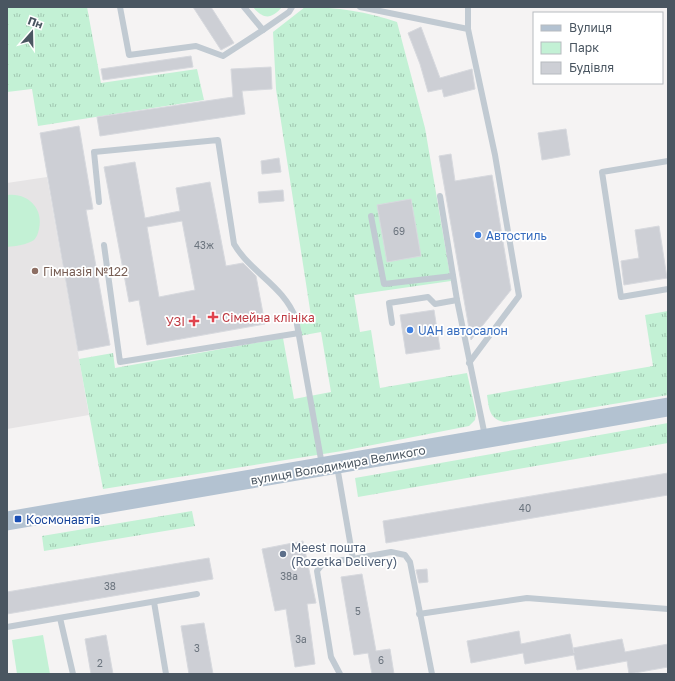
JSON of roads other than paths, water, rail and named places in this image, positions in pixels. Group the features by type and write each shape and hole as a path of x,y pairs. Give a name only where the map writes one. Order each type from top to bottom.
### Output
{"main road":[{"name":"вулиця Володимира Великого","path":"7,521 668,407"}],"lane":[{"path":"120,7 129,55 196,46 223,56 263,30 288,12 292,7"},
{"path":"244,7 263,30"},
{"path":"360,7 374,8 468,29"},
{"path":"468,7 468,29 494,155 518,296 469,363"},
{"path":"100,202 94,152 218,140 234,244 242,259 254,268 291,306 353,559"},
{"path":"668,161 602,172 621,297 668,289"},
{"path":"440,196 457,300 486,439"},
{"path":"371,216 384,284 453,276"},
{"path":"104,245 120,362 298,333"},
{"path":"392,323 390,303 428,297 434,304 457,300"},
{"path":"340,674 331,657 317,571 324,562 353,559 391,552 405,555 410,562 432,674"},
{"path":"7,626 197,594"},
{"path":"419,614 527,598 668,609"},
{"path":"154,602 166,674"},
{"path":"60,618 73,674"}],"place":[{"name":"Автостиль","path":"478,235"},
{"name":"Гімназія №122","path":"35,271"},
{"name":"Сімейна клініка","path":"213,317"},
{"name":"УЗІ","path":"194,321"},
{"name":"UAH автосалон","path":"410,330"},
{"name":"Космонавтів","path":"18,519"},
{"name":"Meest пошта (Rozetka Delivery)","path":"283,554"}]}
